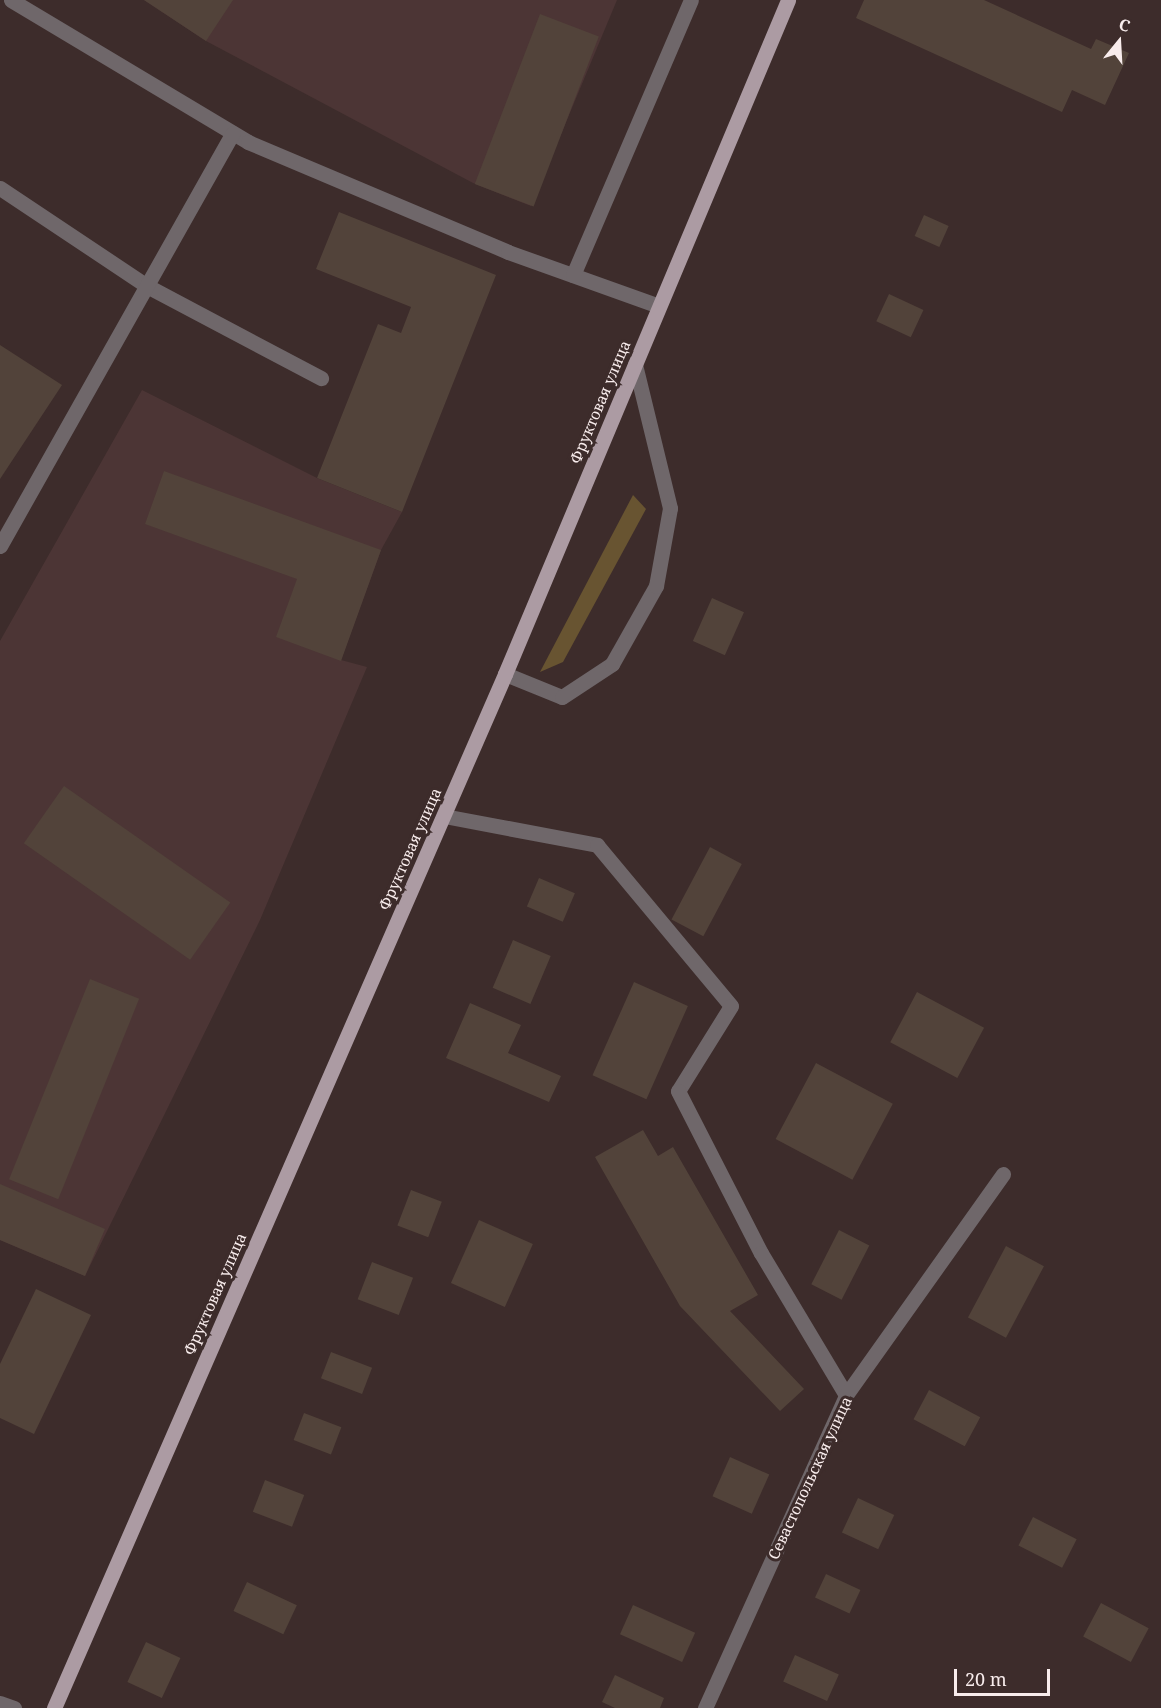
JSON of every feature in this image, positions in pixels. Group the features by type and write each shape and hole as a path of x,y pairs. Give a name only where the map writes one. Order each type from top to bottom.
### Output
{"main road":[{"name":"Фруктовая улица","path":"54,1708 444,816 788,0"}],"street":[{"path":"11,0 233,133 573,275 659,306"},
{"path":"573,275 691,0"},
{"path":"0,546 233,133"},
{"path":"0,188 147,286 321,378"},
{"path":"505,674 562,697 612,664 656,585 670,508 635,364"},
{"path":"444,816 597,845 731,1006 678,1090 761,1252 846,1395"},
{"name":"Севастопольская улица","path":"705,1708 846,1395 1003,1174"},
{"path":"0,1703 14,1708"}],"shaded area":[{"path":"144,0 617,0 531,206 473,183 206,41"},
{"path":"142,390 317,478 402,512 381,550 341,660 367,667 260,920 85,1276 0,1240 0,641"},
{"path":"633,495 646,509 563,662 540,672"}],"building":[{"path":"144,0 233,0 206,41"},
{"path":"864,0 984,0 1091,49 1096,39 1129,53 1105,105 1072,90 1062,112 856,18"},
{"path":"540,14 599,37 534,206 475,184"},
{"path":"339,212 496,275 402,512 317,478 378,324 401,333 411,307 316,269"},
{"path":"924,215 949,226 939,247 915,236"},
{"path":"889,294 923,310 911,337 876,321"},
{"path":"0,345 62,385 0,479"},
{"path":"164,471 381,550 341,661 276,637 297,579 145,524"},
{"path":"712,598 744,612 725,655 693,641"},
{"path":"64,786 230,902 190,960 24,843"},
{"path":"710,847 742,864 703,936 672,919"},
{"path":"539,878 575,893 563,922 527,907"},
{"path":"513,940 551,956 530,1004 493,988"},
{"path":"90,979 139,999 58,1199 9,1179"},
{"path":"634,982 688,1006 646,1099 593,1075"},
{"path":"917,992 984,1028 957,1078 890,1042"},
{"path":"470,1003 521,1025 508,1053 561,1076 549,1102 446,1058"},
{"path":"816,1063 893,1104 852,1180 776,1139"},
{"path":"643,1130 658,1156 673,1147 758,1295 730,1311 804,1389 780,1411 680,1306 595,1157"},
{"path":"0,1184 105,1229 85,1276 0,1240"},
{"path":"411,1190 442,1202 428,1237 397,1225"},
{"path":"479,1220 533,1244 505,1307 451,1283"},
{"path":"839,1230 869,1245 842,1300 811,1284"},
{"path":"1006,1246 1044,1266 1006,1338 968,1318"},
{"path":"372,1262 413,1278 399,1315 358,1299"},
{"path":"36,1289 91,1315 34,1434 0,1418 0,1364"},
{"path":"331,1352 372,1368 362,1394 321,1378"},
{"path":"929,1390 980,1417 965,1446 914,1419"},
{"path":"304,1413 341,1427 331,1454 294,1440"},
{"path":"730,1457 769,1474 752,1514 713,1496"},
{"path":"265,1480 304,1495 292,1527 253,1512"},
{"path":"858,1498 894,1515 878,1549 842,1532"},
{"path":"1033,1517 1077,1539 1062,1568 1018,1546"},
{"path":"826,1574 860,1590 849,1614 815,1598"},
{"path":"247,1582 297,1605 283,1634 233,1611"},
{"path":"1101,1603 1149,1628 1131,1662 1083,1637"},
{"path":"633,1605 695,1633 682,1662 620,1634"},
{"path":"146,1642 180,1658 162,1698 127,1682"},
{"path":"795,1655 839,1675 827,1701 783,1681"},
{"path":"615,1675 664,1698 660,1708 615,1708 602,1702"}]}
